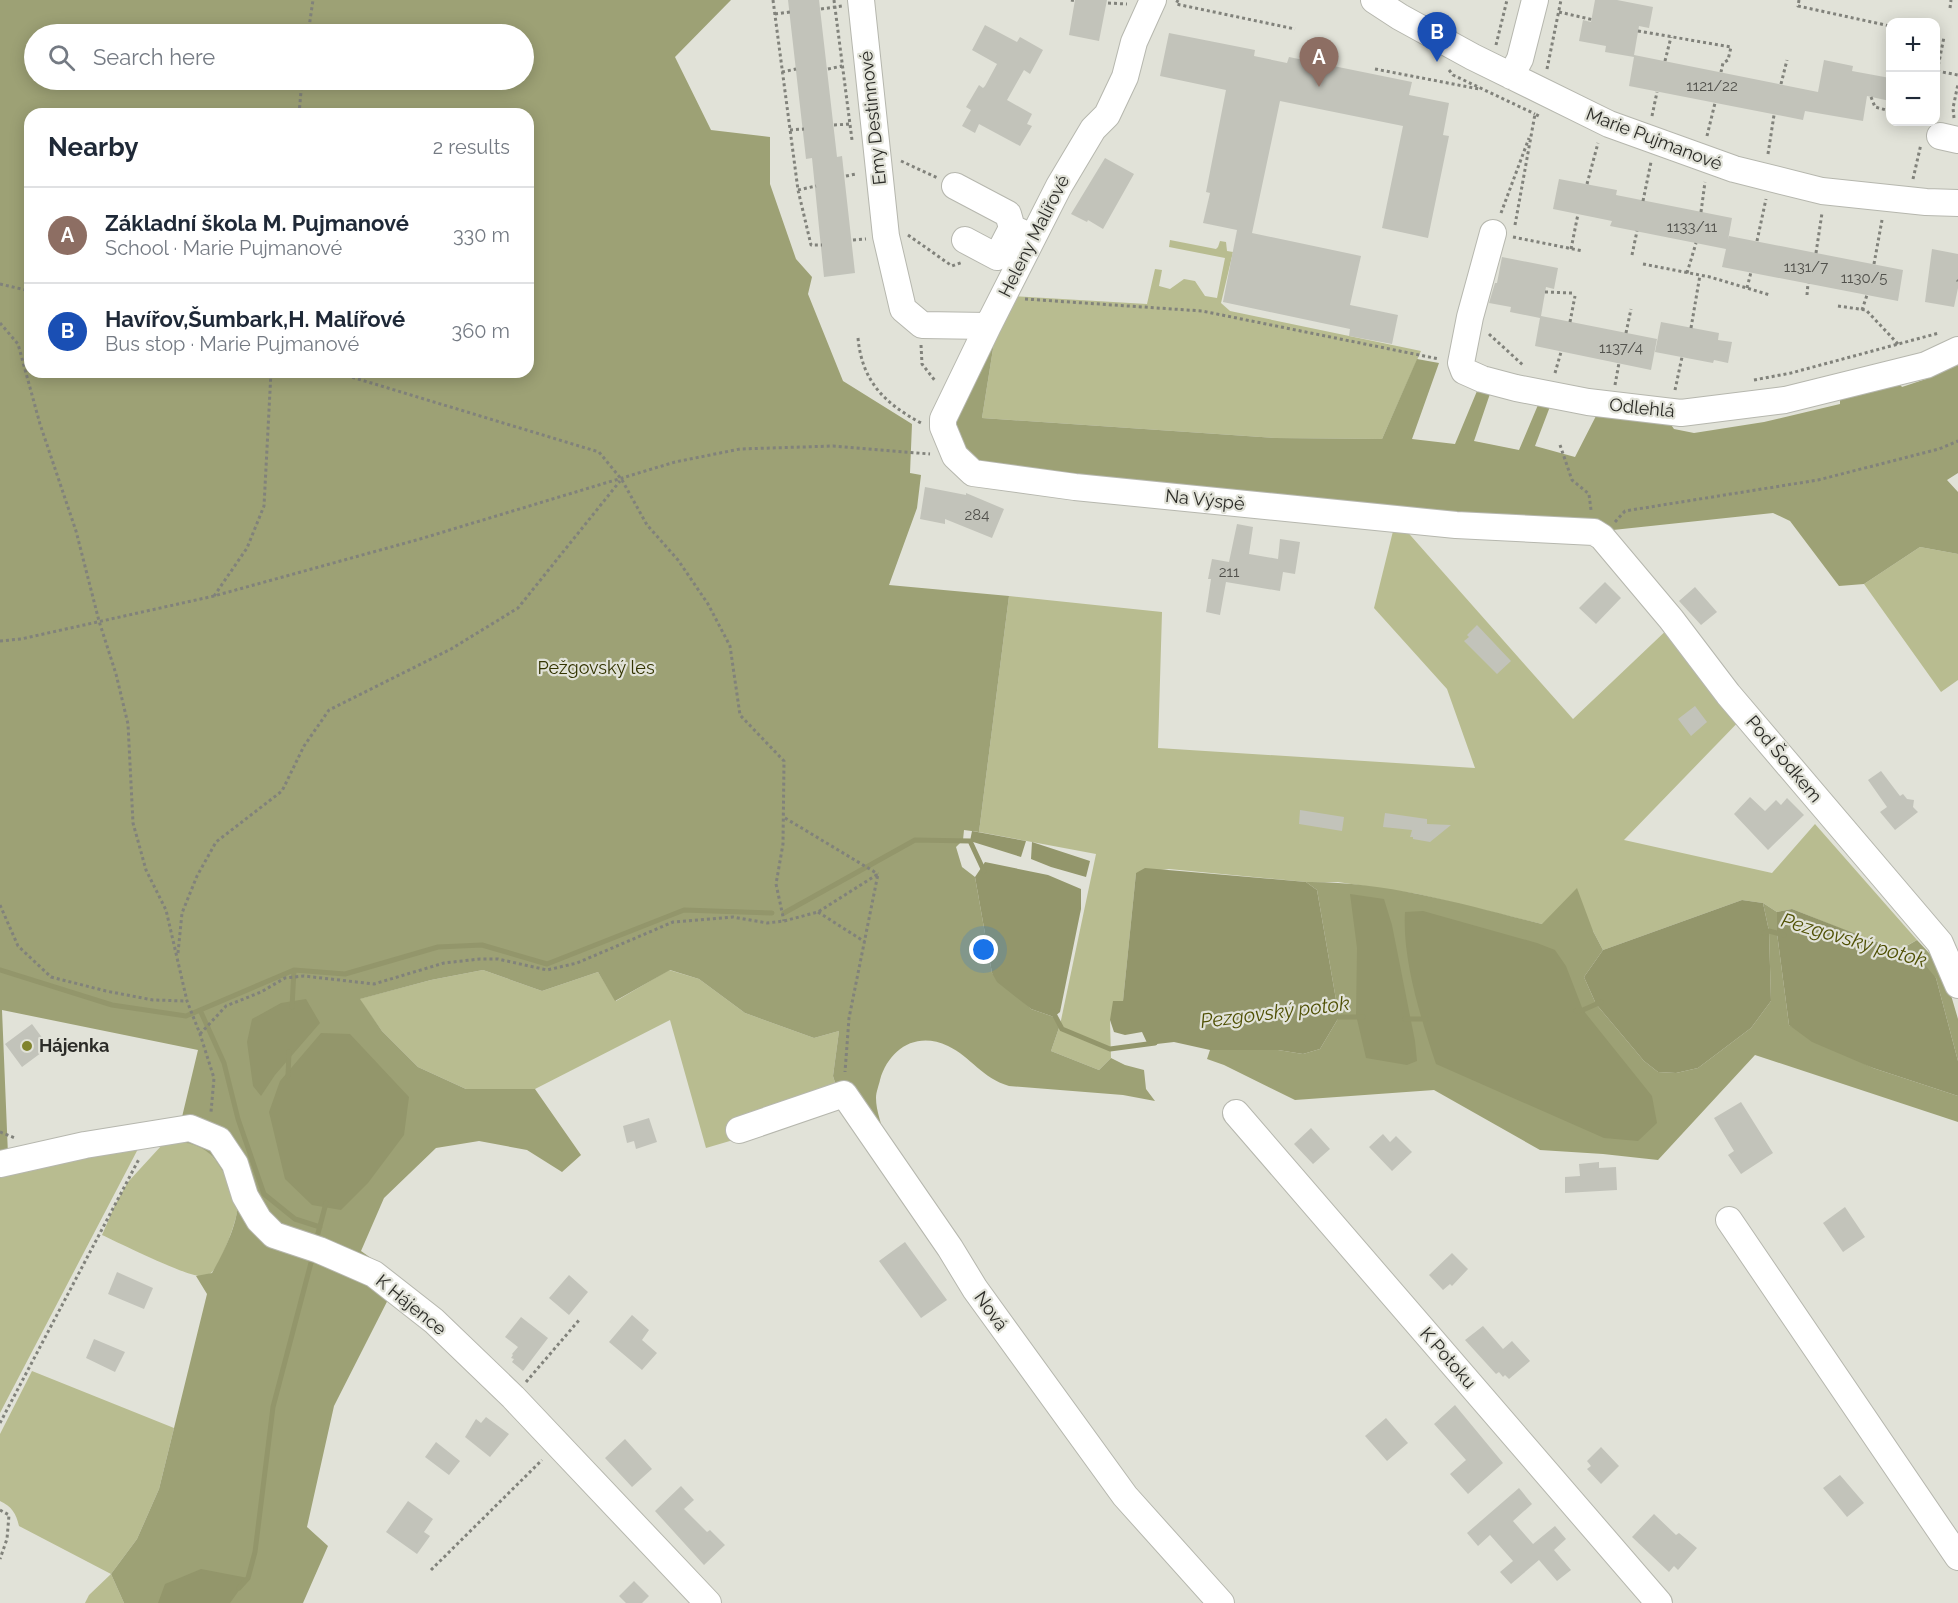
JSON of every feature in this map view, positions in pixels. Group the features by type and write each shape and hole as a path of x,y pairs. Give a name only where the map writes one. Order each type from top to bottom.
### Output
{"street":[{"name":"Emy Destinnové","path":"861,0 886,236"},
{"name":"Heleny Malířové","path":"988,326 1002,297 1022,233 1059,186 1093,129 1107,115 1125,77 1134,42 1153,0"},
{"name":"Marie Pujmanové","path":"1374,0 1411,23 1516,68 1609,124 1742,172 1822,191 1926,202 1958,203"},
{"path":"1516,68 1535,0"},
{"path":"955,186 1008,214 1022,233 997,257 969,242"},
{"path":"1461,363 1470,317 1503,235"},
{"path":"886,236 903,309 922,325 988,326 947,415"},
{"name":"Odlehlá","path":"1461,363 1464,371 1516,388 1588,402 1681,413 1785,400 1926,365 1953,340"},
{"name":"Na Výspě","path":"947,415 956,456 973,473 1075,487 1456,525 1598,535"},
{"name":"Pod Šodkem","path":"1598,535 1671,619 1728,694 1940,943 1957,981"},
{"path":"739,1130 844,1094"},
{"name":"Nová","path":"844,1094 950,1248 975,1289 1125,1496 1221,1603"},
{"name":"K Potoku","path":"1236,1113 1659,1603"},
{"path":"0,1164 86,1145 190,1128 210,1135"},
{"name":"K Hájence","path":"210,1135 219,1140 235,1164 245,1196 259,1220 274,1235 319,1250 374,1274 434,1322 513,1396 708,1603"},
{"path":"1729,1220 1958,1557"}],"path":[{"path":"309,24 313,0"},
{"path":"773,0 798,190 811,245 822,246"},
{"path":"834,0 852,144"},
{"path":"1071,0 1076,1"},
{"path":"1108,3 1127,4 1128,0"},
{"path":"1178,0 1176,4 1294,29"},
{"path":"1495,46 1516,68 1547,72 1561,0"},
{"path":"1799,0 1798,6 1886,25"},
{"path":"1950,8 1951,0"},
{"path":"775,14 790,12"},
{"path":"1559,12 1594,20"},
{"path":"1638,31 1731,47 1728,60 1723,63 1721,72"},
{"path":"1665,61 1672,36"},
{"path":"1940,57 1944,38"},
{"path":"1781,84 1787,60"},
{"path":"828,69 842,66"},
{"path":"782,72 796,69"},
{"path":"1375,69 1484,90"},
{"path":"1940,72 1958,75"},
{"path":"1913,181 1954,118 1953,108 1958,84"},
{"path":"300,108 301,90"},
{"path":"1651,118 1657,92"},
{"path":"1871,97 1875,107 1886,110"},
{"path":"1706,139 1715,103"},
{"path":"1503,235 1535,114 1546,119"},
{"path":"1768,155 1774,115"},
{"path":"834,125 850,124"},
{"path":"1503,235 1533,128"},
{"path":"790,130 804,129"},
{"path":"1587,184 1599,141"},
{"path":"902,171 901,161 955,186"},
{"path":"1644,201 1651,162"},
{"path":"846,176 856,174 855,164"},
{"path":"1701,212 1705,183"},
{"path":"798,190 816,186"},
{"path":"1757,241 1766,200"},
{"path":"1816,253 1823,212"},
{"path":"1571,249 1578,214"},
{"path":"1872,219 1882,220 1874,264"},
{"path":"1632,255 1637,231"},
{"path":"909,246 908,235 952,266 962,264 969,242"},
{"path":"1503,235 1583,251"},
{"path":"853,240 886,236"},
{"path":"1687,273 1696,243"},
{"path":"1643,264 1700,275 1770,295"},
{"path":"1747,288 1751,272"},
{"path":"1691,328 1700,275"},
{"path":"1807,295 1808,283"},
{"path":"0,284 24,290"},
{"path":"1545,292 1574,294 1569,322"},
{"path":"1862,310 1867,295"},
{"path":"1002,297 1202,311 1461,363"},
{"path":"1838,306 1866,310 1899,345"},
{"path":"1626,333 1630,309"},
{"path":"1470,317 1527,370"},
{"path":"0,322 18,344 24,366"},
{"path":"858,338 860,354 874,387 898,411 925,425 947,415 922,364 919,323"},
{"path":"1745,382 1791,373 1899,345 1953,340"},
{"path":"1545,373 1555,375 1561,352"},
{"path":"1681,392 1674,392 1682,357"},
{"path":"1619,363 1615,386 1625,388"},
{"path":"27,378 40,424 76,531 128,724 133,824 146,870 166,910 187,1001 214,1078 210,1135"},
{"path":"214,596 247,548 264,506 271,378"},
{"path":"355,378 599,452 622,480 647,525 678,560 708,604 730,646 740,715 784,761 783,844 776,884 784,921"},
{"path":"1560,445 1572,480 1589,494 1598,535 1625,511 1818,480 1958,441"},
{"path":"0,641 21,639 214,596 420,539 622,480 675,462 740,449 833,447 956,456"},
{"path":"178,957 183,913 197,876 216,842 282,791 304,746 329,710 450,649 518,608 622,480"},
{"path":"784,817 878,874"},
{"path":"200,1034 226,1006 261,992 285,978 304,976 374,984 444,963 480,959 498,959 547,970 577,963 673,922 733,917 767,923 818,912 878,874"},
{"path":"844,1094 849,1018 878,874"},
{"path":"0,905 18,946 51,977 153,1000 187,1001"},
{"path":"818,912 865,942"},
{"path":"0,1423 152,1134"},
{"path":"513,1396 580,1318"},
{"path":"431,1570 558,1444"},
{"path":"0,1510 9,1515 7,1539 0,1560"}],"shaded area":[{"path":"1170,240 1216,249 1220,241 1226,242 1227,251 1233,252 1221,303 1230,311 1421,351 1382,439 1275,438 982,418 996,330 1013,296 1147,304 1155,269 1162,270 1159,286 1170,289 1184,279 1195,281 1205,296 1217,298 1225,258 1169,247"},
{"path":"1396,519 1573,719 1672,625 1747,713 1624,840 1772,873 1815,824 1917,940 1897,951 1792,909 1777,912 1763,903 1742,900 1603,950 1593,931 1542,924 1418,894 1338,882 1306,882 1169,869 1136,873 1123,1001 1110,1020 1111,1058 1099,1070 1051,1051 1060,1025 1096,854 979,832 1009,596 1162,612 1158,748 1475,768 1447,689 1374,608"},
{"path":"1920,547 1958,554 1958,680 1941,692 1864,584"},
{"path":"483,970 542,991 598,972 616,1001 669,970 699,979 745,1013 814,1038 839,1031 833,1076 843,1108 706,1148 670,1020 535,1089 466,1089 418,1067 382,1031 359,999 431,980"},
{"path":"182,1142 200,1146 206,1150 224,1172 237,1196 238,1209 225,1249 217,1266 212,1272 203,1276 181,1271 102,1235 128,1182 162,1145"},
{"path":"139,1147 0,1413 0,1172"},
{"path":"32,1371 174,1428 159,1489 137,1539 111,1574 19,1526 13,1511 0,1501 0,1434"},
{"path":"111,1574 124,1603 85,1603 89,1595"}],"green space":[{"name":"Pežgovský les","path":"0,0 731,0 675,57 711,130 770,137 770,184 796,259 812,277 808,294 843,381 912,424 910,473 921,475 917,508 889,585 1009,596 979,832 964,830 963,840 956,847 962,867 975,877 992,973 1031,1009 1054,1017 1060,1025 1051,1051 1099,1070 1111,1058 1144,1070 1146,1089 1155,1101 1123,1095 1009,1086 991,1078 948,1046 936,1042 915,1042 897,1052 884,1069 880,1080 876,1103 885,1138 840,1098 833,1076 839,1031 814,1038 745,1013 699,979 670,970 615,1001 598,972 542,991 483,970 431,980 360,999 382,1031 418,1067 466,1089 535,1089 581,1155 562,1172 527,1150 479,1141 436,1148 384,1198 361,1251 399,1278 334,1406 307,1527 328,1546 303,1603 124,1603 111,1574 137,1539 159,1489 207,1294 196,1276 212,1273 226,1246 237,1213 237,1194 214,1159 201,1148 182,1142 182,1117 198,1050 2,1010 8,1155 0,1155"},
{"path":"996,330 982,418 1275,438 1382,439 1417,359 1439,363 1412,439 1455,444 1482,379 1494,382 1474,441 1519,450 1543,393 1554,396 1535,446 1575,457 1597,414 1667,419 1674,429 1694,433 1764,422 1840,404 1840,392 1893,376 1902,387 1958,364 1958,473 1947,480 1958,492 1958,554 1920,547 1864,584 1839,586 1790,521 1773,513 1594,532 1075,487 955,456 955,406"},
{"path":"1306,882 1366,885 1396,890 1542,924 1577,888 1593,931 1603,950 1584,977 1596,1004 1644,1061 1658,1072 1676,1073 1698,1068 1751,1028 1771,1001 1769,931 1763,903 1777,912 1777,933 1789,1025 1873,1068 1958,1096 1958,1122 1755,1055 1658,1160 1540,1150 1434,1090 1295,1100 1207,1059 1210,1050 1278,1050 1303,1054 1320,1049 1339,1017 1317,890"},
{"path":"1917,940 1943,968 1958,1019 1958,1061 1936,978 1898,951"}],"water":[{"path":"972,831 1026,841 1021,857 970,841"},
{"path":"1032,842 1090,861 1086,877 1031,859"},
{"path":"985,862 1048,875 1081,889 1081,909 1060,1012 1054,1017 1031,1009 997,982 992,973 975,877"},
{"path":"1145,868 1306,882 1317,890 1339,1017 1320,1049 1303,1054 1278,1050 1210,1050 1174,1042 1148,1045 1142,1032 1125,1035 1114,1032 1110,1020 1113,1001 1123,1001 1136,873"},
{"path":"1350,894 1384,899 1392,925 1415,1041 1417,1061 1407,1065 1366,1058 1356,1015 1357,948"},
{"path":"1742,900 1763,903 1769,931 1771,1001 1751,1028 1698,1068 1676,1073 1658,1072 1644,1061 1596,1004 1584,977 1603,950"},
{"path":"1792,909 1920,959 1936,978 1958,1061 1958,1096 1873,1068 1812,1042 1789,1025 1777,933 1777,912"},
{"path":"1423,911 1555,950 1566,966 1583,1010 1652,1096 1657,1123 1638,1141 1604,1138 1436,1064 1419,1009 1406,949 1405,912"},
{"path":"306,999 320,1023 275,1075 261,1096 253,1086 247,1042 252,1019 281,1003"},
{"path":"321,1033 350,1034 409,1097 404,1135 368,1183 341,1210 312,1205 285,1179 269,1112 280,1081"},
{"path":"201,1569 248,1578 230,1603 158,1603 165,1584"}],"building":[{"path":"788,0 819,0 837,157 842,156 855,273 824,277 812,158 806,159"},
{"path":"1075,0 1107,0 1099,41 1069,35"},
{"path":"1595,0 1617,0 1653,7 1649,28 1639,26 1634,55 1818,92 1824,60 1853,66 1852,71 1886,77 1886,100 1867,96 1863,121 1805,111 1803,120 1629,86 1634,57 1605,52 1606,46 1579,41 1583,20 1591,22"},
{"path":"985,25 1017,42 1020,37 1043,50 1030,74 1024,70 1007,100 1032,114 1027,124 1032,126 1020,146 979,124 975,133 962,126 971,110 966,107 979,85 983,88 985,86 997,64 972,50"},
{"path":"1169,33 1255,50 1254,56 1287,63 1289,57 1412,82 1409,95 1449,103 1443,135 1449,136 1428,238 1382,228 1403,126 1280,101 1252,233 1361,256 1350,305 1398,315 1392,344 1349,336 1350,329 1223,302 1237,230 1203,223 1210,193 1206,192 1226,90 1160,76"},
{"path":"1105,158 1134,174 1103,229 1071,214"},
{"path":"1559,179 1617,190 1616,195 1732,218 1728,240 1729,236 1903,270 1898,301 1722,267 1726,249 1610,226 1612,221 1553,209"},
{"path":"1932,249 1958,254 1958,288 1954,307 1925,302"},
{"path":"1502,257 1558,268 1554,289 1546,287 1541,316 1657,339 1651,370 1535,346 1540,318 1510,312 1511,307 1489,303 1495,283 1497,283"},
{"path":"1661,322 1719,333 1718,340 1732,342 1728,363 1714,360 1713,363 1655,352"},
{"path":"925,487 966,495 966,493 1004,509 992,538 945,519 945,524 920,519"},
{"path":"1237,524 1253,527 1249,554 1278,559 1280,539 1300,542 1295,574 1283,572 1280,591 1226,582 1220,615 1206,612 1212,559 1229,562"},
{"path":"1605,582 1621,598 1596,624 1579,608"},
{"path":"1695,587 1717,612 1701,625 1679,601"},
{"path":"1477,625 1511,661 1497,674 1464,641"},
{"path":"1695,706 1707,722 1691,736 1678,719"},
{"path":"1881,771 1900,796 1903,794 1907,799 1914,800 1913,807 1918,812 1895,830 1880,812 1887,807 1868,780"},
{"path":"1750,797 1765,811 1776,800 1781,805 1787,798 1804,815 1768,850 1734,814"},
{"path":"1300,810 1344,817 1342,831 1299,824"},
{"path":"1385,813 1427,819 1427,824 1451,825 1430,842 1413,839 1410,837 1412,830 1383,827"},
{"name":"Hájenka","path":"32,1024 49,1047 22,1067 5,1044"},
{"path":"1741,1102 1773,1153 1741,1174 1728,1155 1734,1151 1714,1118"},
{"path":"649,1118 657,1142 636,1149 634,1141 627,1143 623,1126"},
{"path":"1311,1128 1330,1149 1313,1164 1294,1144"},
{"path":"1383,1134 1390,1142 1396,1136 1412,1152 1392,1171 1369,1147"},
{"path":"1599,1162 1599,1168 1616,1167 1617,1190 1565,1193 1565,1177 1580,1176 1579,1164"},
{"path":"1845,1207 1865,1237 1843,1252 1823,1223"},
{"path":"905,1242 947,1300 921,1318 879,1261"},
{"path":"1452,1253 1468,1269 1452,1286 1450,1284 1443,1290 1429,1275"},
{"path":"117,1272 153,1288 144,1309 108,1294"},
{"path":"569,1275 588,1292 569,1315 549,1298"},
{"path":"632,1315 649,1330 642,1340 657,1353 642,1370 609,1342"},
{"path":"521,1317 548,1338 523,1371 512,1362 514,1359 511,1358 518,1347 505,1337"},
{"path":"1483,1326 1503,1349 1512,1341 1530,1361 1509,1379 1505,1375 1503,1377 1499,1372 1496,1374 1465,1340"},
{"path":"94,1339 125,1352 115,1372 86,1358"},
{"path":"1455,1405 1503,1463 1468,1494 1450,1474 1466,1460 1434,1424"},
{"path":"486,1417 509,1434 490,1457 465,1437 476,1419 481,1423"},
{"path":"1386,1418 1408,1443 1387,1461 1365,1436"},
{"path":"625,1439 652,1469 632,1487 605,1458"},
{"path":"436,1442 460,1461 449,1475 425,1457"},
{"path":"1601,1447 1619,1466 1601,1484 1587,1469 1591,1466 1587,1461"},
{"path":"1840,1475 1864,1503 1847,1517 1823,1488"},
{"path":"681,1486 694,1500 684,1509 707,1532 710,1530 725,1545 704,1565 655,1511"},
{"path":"1519,1488 1532,1504 1513,1521 1533,1544 1555,1526 1566,1539 1554,1550 1571,1570 1557,1581 1539,1560 1511,1584 1500,1572 1513,1561 1490,1535 1478,1546 1467,1533"},
{"path":"408,1501 433,1519 424,1532 430,1536 417,1554 386,1532"},
{"path":"1654,1514 1676,1535 1679,1533 1697,1548 1678,1570 1674,1566 1669,1572 1632,1537"},
{"path":"634,1581 649,1596 642,1603 626,1603 619,1596"}],"waterway":[{"name":"Pezgovský potok","path":"784,913 915,840 970,841 984,871"},
{"name":"Pezgovský potok","path":"0,970 112,1005 186,1016 294,970 345,974 438,947 482,945 547,964 684,910 772,913"},
{"name":"Pezgovský potok","path":"1764,933 1769,931 1784,935"},
{"path":"292,1007 294,970"},
{"name":"Pezgovský potok","path":"1576,1011 1601,1002"},
{"path":"200,1010 224,1063 238,1119 264,1194 295,1219 320,1227"},
{"name":"Pezgovský potok","path":"1053,1012 1062,1029 1110,1049 1155,1043"},
{"name":"Pezgovský potok","path":"1333,1017 1363,1017"},
{"name":"Pezgovský potok","path":"1405,1019 1426,1019"},
{"path":"288,1076 289,1052"},
{"path":"316,1241 326,1203"},
{"path":"239,1588 248,1578 255,1552 273,1407 312,1259"}],"place":[{"name":"Havířov,Šumbark,H. Malířové","path":"1437,62"},
{"name":"Základní škola M. Pujmanové","path":"1319,87"},
{"name":"Hájenka","path":"27,1046"}]}
